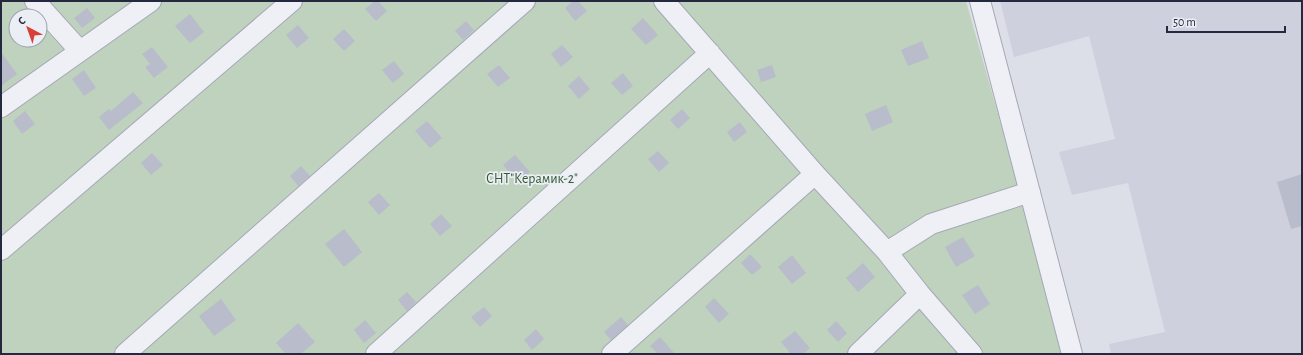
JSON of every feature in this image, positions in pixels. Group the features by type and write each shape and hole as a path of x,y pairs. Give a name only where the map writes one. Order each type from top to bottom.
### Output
{"street":[{"path":"35,1 80,51"},
{"path":"1,107 151,1"},
{"path":"1,250 292,1"},
{"path":"125,354 525,1"},
{"path":"664,1 815,174 887,252 920,294 972,354"},
{"path":"980,1 1072,354"},
{"path":"376,354 710,53"},
{"path":"612,354 815,174"},
{"path":"887,252 930,224 1030,192"},
{"path":"858,354 920,294"}],"shaded area":[{"path":"1000,1 1302,1 1302,354 1111,354 1109,344 1165,332 1128,183 1072,195 1059,152 1115,139 1089,36 1014,57"}],"green space":[{"name":"СНТ\"Керамик-2\"","path":"1,1 966,1 1058,326 1064,354 1,354"}],"building":[{"path":"375,1 378,1 387,11 376,21 365,9"},
{"path":"573,1 578,1 587,11 575,21 565,8"},
{"path":"87,8 95,18 82,28 74,18"},
{"path":"190,14 204,32 190,43 175,26"},
{"path":"643,18 658,35 646,45 631,29"},
{"path":"466,21 474,30 463,40 455,31"},
{"path":"298,25 309,38 297,48 286,35"},
{"path":"344,29 355,41 344,51 333,39"},
{"path":"922,41 929,58 908,66 901,50"},
{"path":"562,45 573,57 561,67 551,54"},
{"path":"152,47 168,67 154,78 145,67 150,64 142,54"},
{"path":"1,52 17,74 1,86"},
{"path":"394,61 404,74 393,83 382,70"},
{"path":"499,65 510,78 498,87 487,74"},
{"path":"772,65 776,77 761,82 757,70"},
{"path":"84,70 96,88 84,96 72,79"},
{"path":"623,73 633,86 622,95 611,83"},
{"path":"579,76 590,89 579,99 568,86"},
{"path":"133,92 143,103 109,130 99,117 109,109 111,111"},
{"path":"886,105 893,122 872,131 865,114"},
{"path":"682,109 690,118 678,129 670,120"},
{"path":"25,111 35,124 22,134 13,121"},
{"path":"427,121 442,138 430,148 415,131"},
{"path":"740,122 747,132 734,142 727,132"},
{"path":"658,151 669,163 659,172 648,159"},
{"path":"152,153 163,165 151,175 141,163"},
{"path":"515,155 530,172 518,182 503,165"},
{"path":"301,166 310,176 298,186 290,176"},
{"path":"1302,174 1302,226 1291,229 1277,182"},
{"path":"379,193 390,205 379,215 368,202"},
{"path":"441,214 452,226 440,236 430,224"},
{"path":"344,229 362,252 344,267 325,244"},
{"path":"963,237 975,256 956,267 945,247"},
{"path":"750,254 762,267 752,275 741,263"},
{"path":"792,255 806,273 792,284 778,267"},
{"path":"863,263 875,277 858,292 846,278"},
{"path":"978,285 990,304 975,314 962,295"},
{"path":"407,292 416,302 407,311 398,300"},
{"path":"714,298 729,314 719,323 705,307"},
{"path":"221,299 236,320 214,336 199,316"},
{"path":"484,307 492,316 480,327 471,317"},
{"path":"621,317 628,325 611,340 604,332"},
{"path":"365,320 376,333 364,343 354,330"},
{"path":"836,321 847,333 838,342 827,330"},
{"path":"298,323 315,342 301,354 286,354 276,343"},
{"path":"536,329 544,339 532,350 524,340"},
{"path":"795,331 810,348 803,354 791,354 781,342"},
{"path":"660,337 675,354 658,354 650,346"}]}
